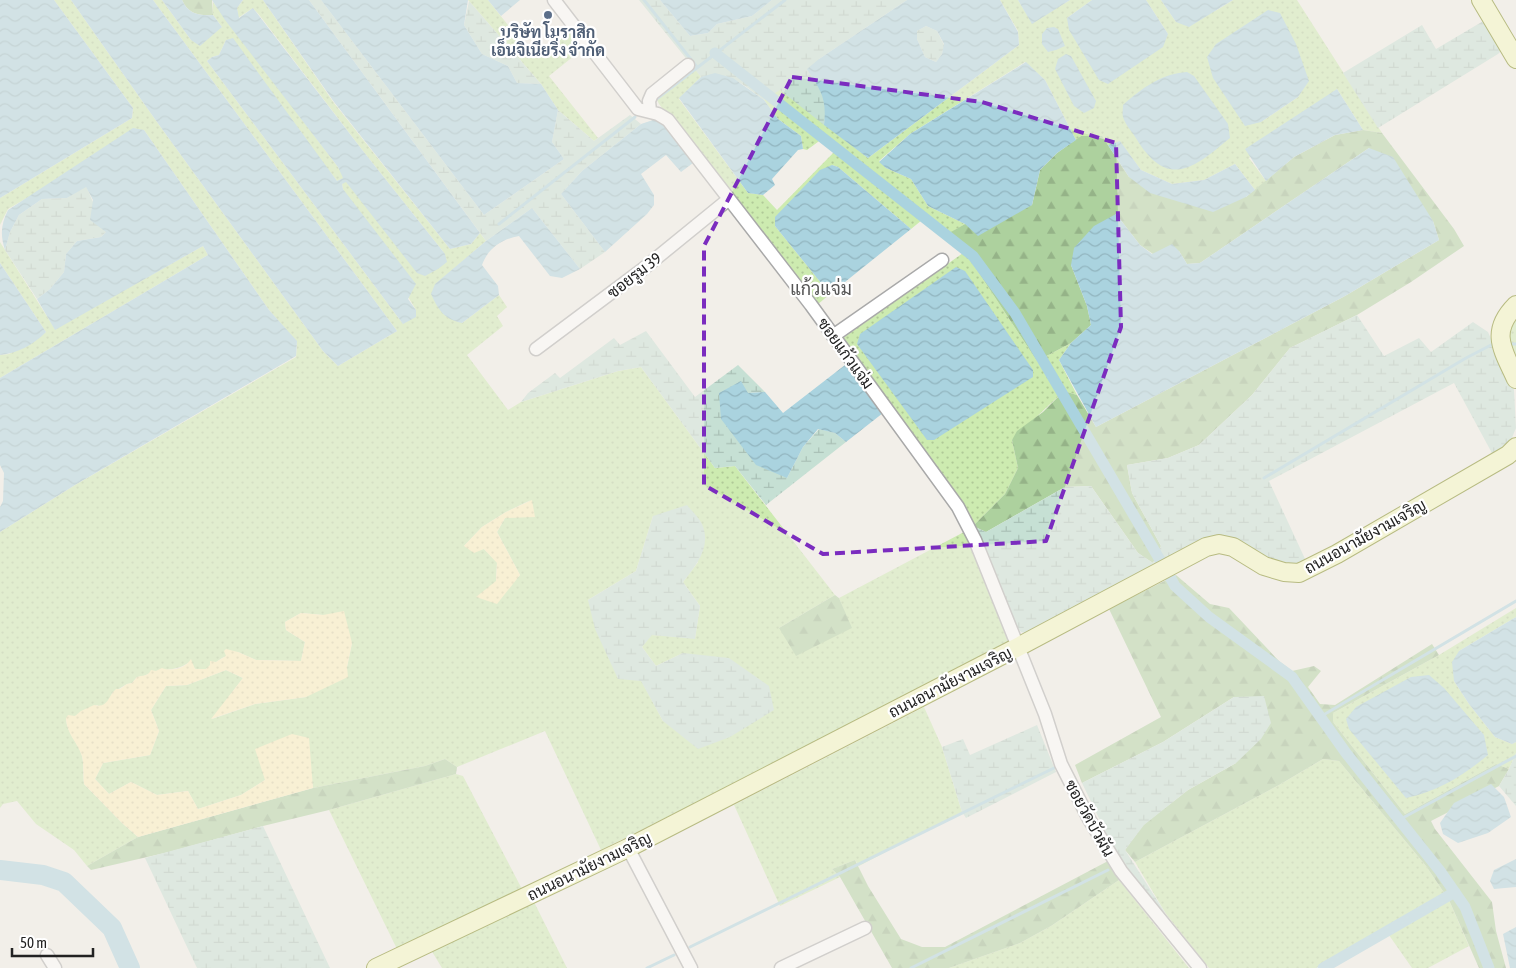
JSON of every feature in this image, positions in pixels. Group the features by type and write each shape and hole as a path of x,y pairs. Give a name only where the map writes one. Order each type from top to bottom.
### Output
{"street":[{"name":"ซอยแก้วแจ่ม","path":"554,0 638,109 650,111 668,120 833,336 958,507 975,540 1018,647"},
{"path":"1481,0 1516,59"},
{"path":"650,111 649,101 652,94 688,65"},
{"name":"ซอยรูม 39","path":"536,349 643,269 729,198"},
{"path":"833,336 942,260"},
{"path":"1516,305 1503,324 1500,342 1516,379"},
{"name":"ถนนอนามัยงามเจริญ","path":"376,968 628,848 1018,647 1206,547 1219,544 1233,547 1264,566 1284,572 1299,573 1337,554 1508,455 1516,447"},
{"name":"ซอยวัดบัวผัน","path":"1018,647 1045,714 1061,764 1089,820 1121,871 1200,968"},
{"path":"628,848 691,968"},
{"path":"781,968 865,928"},
{"path":"47,955 55,968"}],"highlighted area":[{"path":"792,77 982,102 1116,143 1121,327 1046,541 823,554 704,485 704,246"}],"green space":[{"path":"54,0 71,0 323,351 338,366 397,331 153,0 162,0 191,40 222,27 213,15 213,2 338,167 344,178 337,181 226,40 219,55 207,61 403,324 416,310 343,189 342,184 346,181 445,254 253,8 238,18 237,8 243,0 263,0 334,103 450,249 471,244 480,233 486,241 436,284 462,323 499,295 507,307 497,316 503,326 467,355 508,410 521,402 618,371 641,367 715,468 735,466 835,595 779,628 851,628 839,598 964,532 1012,644 601,850 545,731 457,767 445,759 425,766 313,788 311,776 265,780 241,795 198,809 188,791 157,795 131,782 109,794 95,779 103,763 150,755 159,731 151,710 166,686 187,685 226,670 243,678 212,719 255,704 306,697 347,667 352,643 323,615 301,613 285,622 286,630 305,642 301,661 256,660 238,652 222,658 206,669 197,670 188,663 177,668 156,671 137,677 132,683 112,693 104,705 100,707 97,705 75,716 66,718 70,734 82,756 84,784 138,837 87,866 74,850 36,824 17,801 3,804 0,808 0,532 75,485 296,357 297,342 269,310 144,130 8,209 0,225 0,198 132,118 133,108","holes":["531,500 505,518 497,532 520,575 511,585 496,581 497,562 484,549 464,546 482,527 506,512","653,516 698,562 683,582 700,606 695,638 651,635 642,647 656,666 683,653 663,721 641,680 588,600 636,571"]},
{"path":"182,0 212,0 213,15 194,13 184,5"},
{"path":"309,0 321,0 484,215 564,159 552,142 558,110 594,141 630,115 641,124 582,171 561,194 605,252 580,269 532,208 486,241"},
{"path":"468,0 488,0 533,56 569,27 585,47 549,76 598,138 594,141 558,110 541,84"},
{"path":"639,0 660,0 690,36 708,33 717,24 752,16 772,0 907,0 819,59 826,112 824,125 780,90 764,100 742,84 728,77 711,75 701,77"},
{"path":"1000,0 1018,0 1032,23 1070,0 1092,0 1067,18 1168,34 1146,0 1161,0 1176,22 1217,10 1233,0 1297,0 1382,133 1363,130 1337,89 1249,158 1266,181 1255,190 1235,164 1204,180 1172,184 1141,170 1120,142 1108,145 1101,136 1081,136 1076,140 1045,80 1025,62 910,134 879,161 886,168 911,179 928,206 965,224 952,232 953,237 927,216 911,229 838,167 832,165 775,226 830,294 817,305 659,104 655,96 694,67 701,77 679,99 748,193 763,195 777,210 839,147 826,136 807,150 803,149 801,136 778,119 764,100 780,89 868,158 1019,45 1018,31","holes":["1308,81 1298,97 1261,122"]},
{"path":"469,1 541,84 517,83 508,66 482,54 464,25"},
{"path":"1485,20 1503,49 1498,54 1378,128 1343,73 1422,25 1436,49"},
{"path":"926,26 937,31 944,45 942,54 936,62 925,57 917,39 917,31"},
{"path":"1363,130 1382,133 1454,229 1464,246 1411,282 1357,315 1290,348 1252,395 1199,445 1168,458 1127,465 1132,493 1161,546 1153,563 1138,553 1091,486 1065,487 986,532 973,526 1005,494 1018,468 1012,440 1017,431 1043,412 1064,391 1077,395 1096,427 1345,296 1439,240 1433,221 1369,148 1200,263 1187,264 1179,251 1153,254 1140,245 1116,214 1071,265 1087,306 1091,325 1071,343 1037,361 971,261 956,246 951,232 965,224 1032,205 1040,170 1057,153 1081,136 1102,136 1129,177 1246,197 1294,157 1335,135"},
{"path":"86,186 106,232 101,237 77,241 66,254 64,272 50,289 37,299 5,250 10,232 19,215 42,199 67,198"},
{"path":"0,242 55,329 203,246 208,255 0,378 0,355 9,354 46,332 0,263"},
{"path":"963,253 971,261 1037,361 1071,343 1059,360 1077,395 1064,391 1012,440 1018,468 1005,494 973,526 938,471 843,338"},
{"path":"1516,314 1516,362 1507,334"},
{"path":"1357,315 1384,356 1419,338 1431,352 1473,322 1488,332 1514,390 1516,428 1511,440 1493,455 1454,383 1269,481 1306,561 1292,567 1275,561 1244,545 1216,536 1030,634 1021,632 1014,623 973,526 986,532 1065,487 1091,486 1138,553 1153,563 1161,546 1132,493 1127,465 1168,458 1199,445 1252,395 1290,348"},
{"path":"646,331 695,397 738,365 765,392 748,393 787,478 803,447 819,429 835,433 846,442 766,505 735,466 715,468 641,367 618,371 521,402 528,393 555,373 560,378 614,338 620,345"},
{"path":"687,505 702,524 705,532 704,548 701,555 683,582 700,606 695,639 652,635 642,647 656,666 683,653 729,658 769,686 774,710 730,737 698,749 663,721 641,681 618,679 595,629 588,600 636,571 653,516"},
{"path":"1176,575 1210,604 1229,608 1279,661 1292,671 1314,666 1321,671 1308,687 1320,704 1335,705 1432,644 1439,655 1333,713 1333,722 1405,814 1496,764 1509,769 1499,786 1431,821 1435,829 1492,902 1496,931 1506,968 1479,968 1449,900 1426,866 1339,761 1323,759 1279,785 1135,862 1125,850 1143,825 1188,790 1236,763 1234,697 1163,742 1082,783 1075,765 1161,717 1109,609"},
{"path":"835,595 839,598 852,628 796,656 779,628"},
{"path":"1516,608 1516,617 1459,651 1454,681 1495,737 1512,744 1516,742 1516,753 1509,769 1496,764 1405,814 1333,722 1333,713 1439,655"},
{"path":"1264,696 1271,723 1261,739 1236,763 1188,790 1144,825 1125,850 1166,914 1140,887 1111,843 1082,783 1163,742 1234,697"},
{"path":"924,707 942,747 962,812 859,866 855,860 832,869 840,877 780,906 734,805"},
{"path":"1037,725 1056,772 966,818 962,812 942,747 963,739 970,755"},
{"path":"1516,753 1516,806 1499,786"},
{"path":"445,759 457,767 456,774 169,852 91,870 87,866 138,837 313,788 425,766"},
{"path":"1323,759 1339,761 1426,866 1449,900 1469,946 1428,968 1412,968 1384,928 1316,968 1209,968 1166,914 1135,862 1279,785"},
{"path":"456,774 463,776 523,891 397,949 329,810"},
{"path":"263,826 330,968 197,968 145,858"},
{"path":"855,860 868,886 901,939 922,947 945,947 1108,861 1119,880 1051,926 1020,943 949,968 892,968 840,877 832,869"},
{"path":"1119,880 1189,968 949,968 1020,943 1051,926"},
{"path":"534,902 567,968 442,968 431,950"}],"sand":[{"path":"532,500 535,517 505,518 497,532 520,575 497,604 476,597 496,581 497,563 484,549 474,553 464,546 482,527 506,512"},
{"path":"344,611 352,643 347,667 348,677 306,697 255,704 211,719 243,678 226,670 187,685 166,686 151,710 159,731 150,755 103,763 95,779 109,794 131,782 157,795 188,791 198,809 241,795 265,780 255,749 292,734 309,738 313,788 138,837 84,784 82,756 68,729 66,718 68,715 75,716 94,705 105,704 116,689 132,683 137,677 147,675 151,670 178,668 186,665 191,659 195,669 206,669 210,665 210,661 216,662 226,656 224,651 226,649 256,660 301,661 305,642 286,630 285,622 301,613 323,615"}],"water":[{"path":"0,0 54,0 133,108 132,118 0,198"},
{"path":"71,0 153,0 397,331 338,366 323,351"},
{"path":"162,0 182,0 187,8 195,13 213,15 222,27 200,46 191,40"},
{"path":"212,0 243,0 237,8 239,18 253,8 445,254 447,262 438,269 425,276 417,273 346,182 342,184 343,189 416,284 408,299 416,310 416,317 403,324 207,61 219,55 226,40 233,38 337,181 343,178 338,167 225,20"},
{"path":"263,0 309,0 480,233 471,244 450,249 334,102"},
{"path":"321,0 468,0 464,25 482,54 508,66 517,83 541,84 558,110 552,142 564,159 484,215"},
{"path":"488,0 520,0 501,16"},
{"path":"660,0 772,0 752,16 717,24 708,33 690,36"},
{"path":"907,0 1000,0 1018,32 1019,45 868,158 824,125 824,101 807,69","holes":["926,26 937,31 944,44 942,54 936,62 925,57 917,39 917,31"]},
{"path":"1018,0 1070,0 1032,24"},
{"path":"1092,0 1146,0 1168,34 1163,47 1108,84 1099,80 1069,30 1067,18"},
{"path":"1161,0 1233,0 1189,27 1176,22"},
{"path":"1268,10 1280,13 1296,44 1309,81 1298,97 1261,122 1245,126 1213,78 1207,57 1216,44"},
{"path":"1054,27 1058,29 1065,46 1048,52 1042,44 1042,34 1047,28"},
{"path":"1066,54 1071,56 1096,101 1094,108 1084,113 1074,106 1055,69 1058,59"},
{"path":"1026,62 1045,80 1076,140 1057,153 1040,170 1032,205 978,236 965,224 928,206 911,179 886,168 879,162 910,134"},
{"path":"1187,72 1194,76 1228,124 1230,138 1194,164 1183,169 1172,169 1162,166 1150,157 1139,143 1124,120 1123,105 1152,83 1178,73"},
{"path":"715,73 733,78 764,100 778,119 801,136 803,149 798,150 772,179 775,185 763,195 748,193 679,98 701,77"},
{"path":"1337,89 1363,130 1335,135 1294,157 1266,181 1245,149"},
{"path":"656,119 668,127 693,163 681,172 666,155 641,174 654,195 654,205 647,214 605,252 561,194 582,171 641,124"},
{"path":"133,128 144,130 269,310 297,341 296,356 75,485 0,532 0,507 3,501 4,473 0,465 0,378 208,255 203,246 55,330 37,299 50,289 64,272 66,254 77,241 101,237 106,232 90,220 93,200 86,187 67,198 42,199 19,215 10,232 5,250 2,230 8,210"},
{"path":"1120,141 1141,170 1172,184 1204,180 1235,164 1255,190 1246,197 1213,212 1150,193 1129,177 1108,145"},
{"path":"1369,148 1393,157 1433,221 1439,240 1345,296 1096,427 1059,360 1071,343 1091,325 1087,306 1071,265 1074,248 1094,226 1116,214 1140,245 1152,254 1172,244 1187,264 1200,263"},
{"path":"832,165 838,167 911,229 830,294 775,226 775,217 820,170"},
{"path":"532,208 580,269 562,278 550,276 519,236 507,239 492,249 482,265 498,286 499,295 462,323 446,317 431,294 435,284 486,241"},
{"path":"0,263 46,332 25,348 0,355"},
{"path":"956,267 965,271 1033,370 1033,377 934,440 927,440 857,344 860,334"},
{"path":"845,365 883,413 846,442 835,433 818,429 803,447 787,478 756,465 721,419 719,393 741,381 748,393 765,392 783,413"},
{"path":"1516,617 1516,742 1512,744 1495,737 1469,704 1454,681 1452,662 1459,651"},
{"path":"1429,675 1444,688 1484,735 1488,755 1450,782 1406,798 1349,729 1346,719 1356,707 1411,677"},
{"path":"1491,784 1504,797 1511,817 1488,833 1458,843 1443,834 1440,823 1454,803"},
{"path":"1516,859 1516,887 1494,889 1490,881 1494,870"},
{"path":"1516,927 1516,968 1510,968 1503,934"}],"waterway":[{"path":"644,0 697,67"},
{"path":"654,101 785,0"},
{"path":"715,53 973,256 1015,313 1160,560"},
{"path":"499,224 635,117"},
{"path":"1264,478 1466,358 1493,344"},
{"path":"1511,344 1516,344"},
{"path":"1170,577 1175,586 1209,617 1292,677 1346,753 1440,871 1465,907 1489,968"},
{"path":"1320,717 1516,601"},
{"path":"1399,820 1516,756"},
{"path":"690,947 1054,768"},
{"path":"0,870 43,875 64,882 112,928 130,968"},
{"path":"911,968 1108,870"},
{"path":"1323,968 1455,892"},
{"path":"647,968 674,955"}],"place":[{"name":"บริษัท โมราสิก เอ็นจิเนียริ่ง จำกัด","path":"548,15"}],"district":[{"name":"แก้วแจ่ม","path":"821,289"}]}
